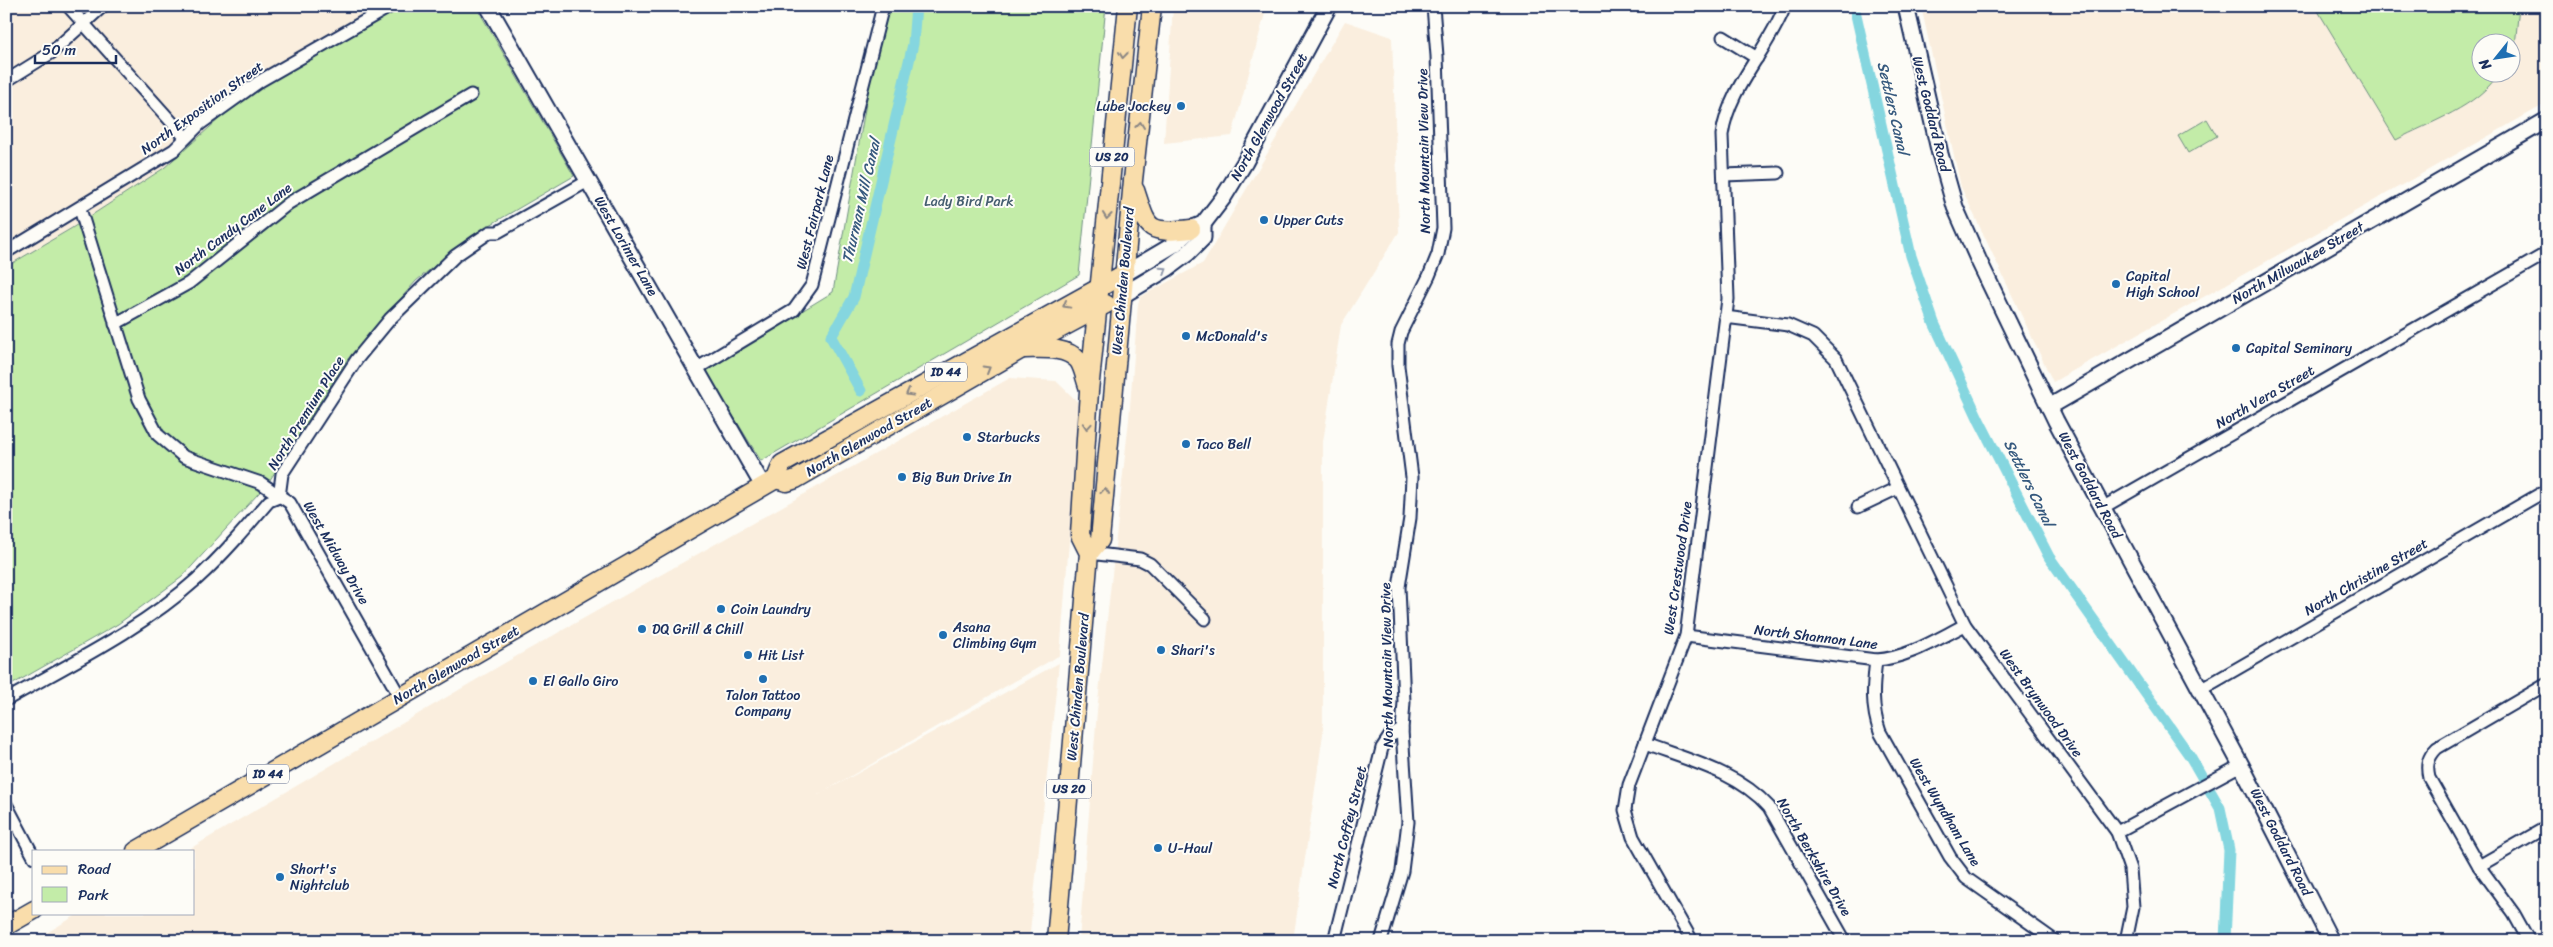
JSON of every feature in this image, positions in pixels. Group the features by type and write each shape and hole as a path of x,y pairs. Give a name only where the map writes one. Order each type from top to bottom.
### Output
{"main road":[{"name":"West Chinden Boulevard","path":"1090,552 1080,535 1089,391 1128,6"},
{"name":"West Chinden Boulevard","path":"1056,941 1090,552 1100,540 1133,180 1152,6"},
{"path":"1133,180 1145,221 1152,228 1167,232 1197,226"},
{"name":"North Glenwood Street","path":"138,850 770,482 782,464 1124,274"},
{"name":"North Glenwood Street","path":"770,482 787,482 796,479 1022,349 1123,295"},
{"path":"1022,349 1054,349 1070,354 1079,361 1089,391"},
{"path":"6,926 32,911"}],"street":[{"path":"68,6 185,137"},
{"path":"6,81 51,53 103,6"},
{"name":"North Exposition Street","path":"6,252 80,209 174,150 185,137 260,81 391,6"},
{"name":"West Lorimer Lane","path":"488,6 696,369 770,482"},
{"name":"West Fairpark Lane","path":"696,369 794,310 812,285 883,6"},
{"name":"North Glenwood Street","path":"1124,274 1175,244 1197,226 1223,198 1245,162 1329,6"},
{"name":"North Mountain View Drive","path":"1382,941 1402,871 1408,822 1402,730 1404,702 1399,586 1410,518 1412,477 1398,366 1398,344 1401,332 1438,254 1444,228 1437,56 1433,6"},
{"name":"West Crestwood Drive","path":"1692,941 1633,838 1625,810 1629,785 1686,636 1728,299 1722,134 1725,116 1732,99 1779,22 1785,6"},
{"name":"West Goddard Road","path":"1906,6 1940,154 1955,207 2049,407 2241,764 2331,941"},
{"path":"1723,37 1757,58"},
{"name":"North Candy Cane Lane","path":"115,324 188,283 289,203 471,94"},
{"name":"North Milwaukee Street","path":"2049,407 2547,120"},
{"path":"1724,175 1778,173"},
{"name":"North Premium Place","path":"279,497 282,474 357,359 390,319 455,256 490,232 498,232 588,181"},
{"name":"West Midway Drive","path":"80,209 139,399 158,435 184,457 261,483 290,503 400,697"},
{"name":"North Glenwood Street","path":"1123,295 1188,253 1203,238 1197,226"},
{"name":"North Vera Street","path":"2102,508 2547,253"},
{"name":"West Brynwood Drive","path":"1725,318 1788,325 1813,336 1836,359 1965,625 2117,832 2130,870 2133,907 2126,941"},
{"path":"1858,507 1898,488"},
{"name":"North Christine Street","path":"2200,690 2547,490"},
{"path":"6,700 124,634 163,606 196,580 227,550 269,501 279,497"},
{"path":"1090,552 1140,559 1150,564 1204,619"},
{"name":"North Shannon Lane","path":"1686,636 1876,660 1893,659 1907,654 1965,625"},
{"name":"West Wyndham Lane","path":"1876,660 1872,694 1873,714 1880,732 1950,857 1966,878 1979,889 2055,941"},
{"path":"2529,941 2514,914 2479,866 2429,778 2428,760 2437,748 2547,684"},
{"name":"North Coffey Street","path":"1334,941 1382,748 1390,736 1402,730"},
{"name":"North Berkshire Drive","path":"1645,744 1738,780 1756,792 1769,807 1845,941"},
{"path":"2117,832 2241,764"},
{"path":"6,804 32,853"},
{"path":"2479,866 2547,827"}],"shaded area":[{"path":"6,6 379,6 283,62 164,168 72,228 6,267"},
{"path":"1173,6 1267,6 1232,136 1164,143"},
{"name":"Capital High School","path":"1921,6 2547,6 2547,103 2053,382 1961,187"},
{"path":"1345,21 1392,37 1399,232 1341,325 1323,442 1323,734 1293,941 1079,941 1097,711 1129,419 1140,297 1203,263"},
{"path":"1010,378 1056,381 1080,404 1060,655 818,795 1059,663 1029,941 33,941 78,914 195,914 195,850 188,850 508,661"}],"green space":[{"path":"379,6 476,6 574,176 471,236 416,281 347,360 268,483 182,577 118,624 6,688 6,267 72,228 164,168 283,62"},
{"name":"Lady Bird Park","path":"883,6 1106,6 1079,275 761,461 705,370 833,292"},
{"path":"2315,6 2519,6 2516,32 2470,32 2470,82 2492,82 2490,85 2466,104 2396,140"},
{"path":"2207,119 2217,136 2188,153 2178,136"}],"waterway":[{"name":"Thurman Mill Canal","path":"861,391 831,337 854,297 913,44 916,6"},
{"name":"Settlers Canal","path":"1854,6 1911,256 1934,323 1979,420 2049,557 2190,756 2220,808 2229,850 2225,941"}],"place":[{"name":"Lube Jockey","path":"1181,106"},
{"name":"Upper Cuts","path":"1264,220"},
{"name":"Capital High School","path":"2116,284"},
{"name":"McDonald's","path":"1186,336"},
{"name":"Capital Seminary","path":"2236,348"},
{"name":"Starbucks","path":"967,437"},
{"name":"Taco Bell","path":"1186,444"},
{"name":"Big Bun Drive In","path":"902,477"},
{"name":"Coin Laundry","path":"721,609"},
{"name":"DQ Grill & Chill","path":"642,629"},
{"name":"Asana Climbing Gym","path":"943,635"},
{"name":"Shari's","path":"1161,650"},
{"name":"Hit List","path":"748,655"},
{"name":"Talon Tattoo Company","path":"763,679"},
{"name":"El Gallo Giro","path":"533,681"},
{"name":"U-Haul","path":"1158,848"},
{"name":"Short's Nightclub","path":"280,877"}]}
